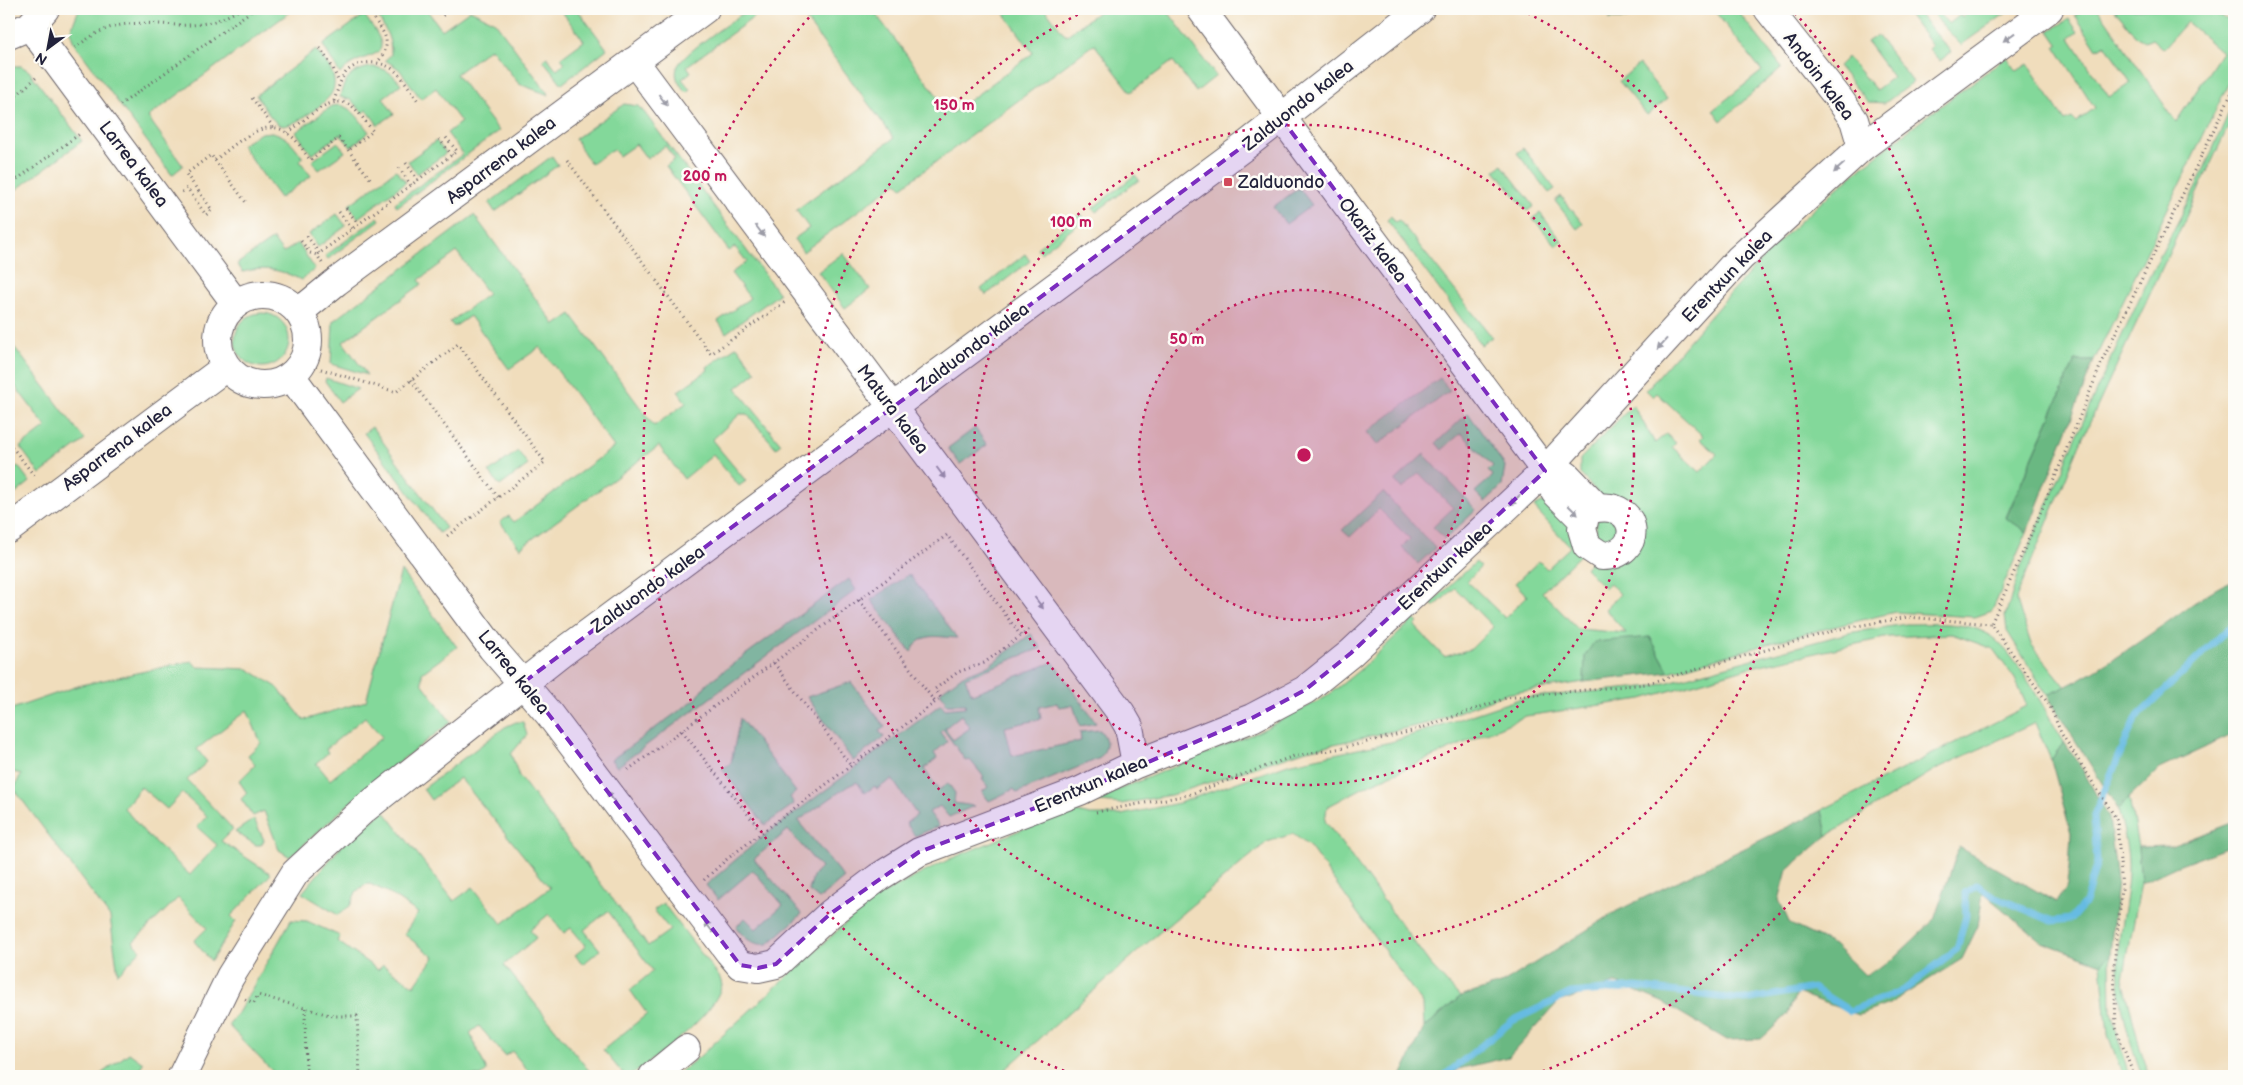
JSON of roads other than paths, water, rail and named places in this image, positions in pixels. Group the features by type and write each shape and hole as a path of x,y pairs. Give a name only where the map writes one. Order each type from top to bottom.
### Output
{"street":[{"name":"Asparrena kalea","path":"298,312 705,9"},
{"name":"Okariz kalea","path":"1201,9 1545,471"},
{"name":"Zalduondo kalea","path":"182,1076 224,989 294,873 364,810 524,682 1281,118 1420,9"},
{"name":"Andoin kalea","path":"1768,9 1854,120 1862,147"},
{"name":"Erentxun kalea","path":"740,965 758,968 776,964 830,914 879,877 919,852 1071,794 1136,764 1252,718 1305,690 1351,653 1545,471 1740,258 1862,147 2049,9"},
{"name":"Larrea kalea","path":"28,23 236,304"},
{"name":"Matura kalea","path":"634,62 1122,713 1129,727 1136,764"},
{"path":"262,295 276,297 288,303 298,312 306,325 307,353 301,366 291,376 274,384 256,385 239,379 226,367 220,354 217,340 219,327 226,314 236,304 248,297 262,295"},
{"name":"Asparrena kalea","path":"9,529 226,367"},
{"name":"Larrea kalea","path":"291,376 492,648 524,682 740,965"},
{"path":"653,1076 686,1049"}],"waterway":[{"path":"1444,1076 1512,1021 1571,993 1636,987 1745,1000 1813,988 1850,1011 1904,990 1957,949 1966,916 1965,893 1977,885 1991,895 2052,921 2071,919 2085,903 2097,862 2094,815 2135,719 2234,623"}],"place":[{"name":"Zalduondo","path":"1228,182"}]}
